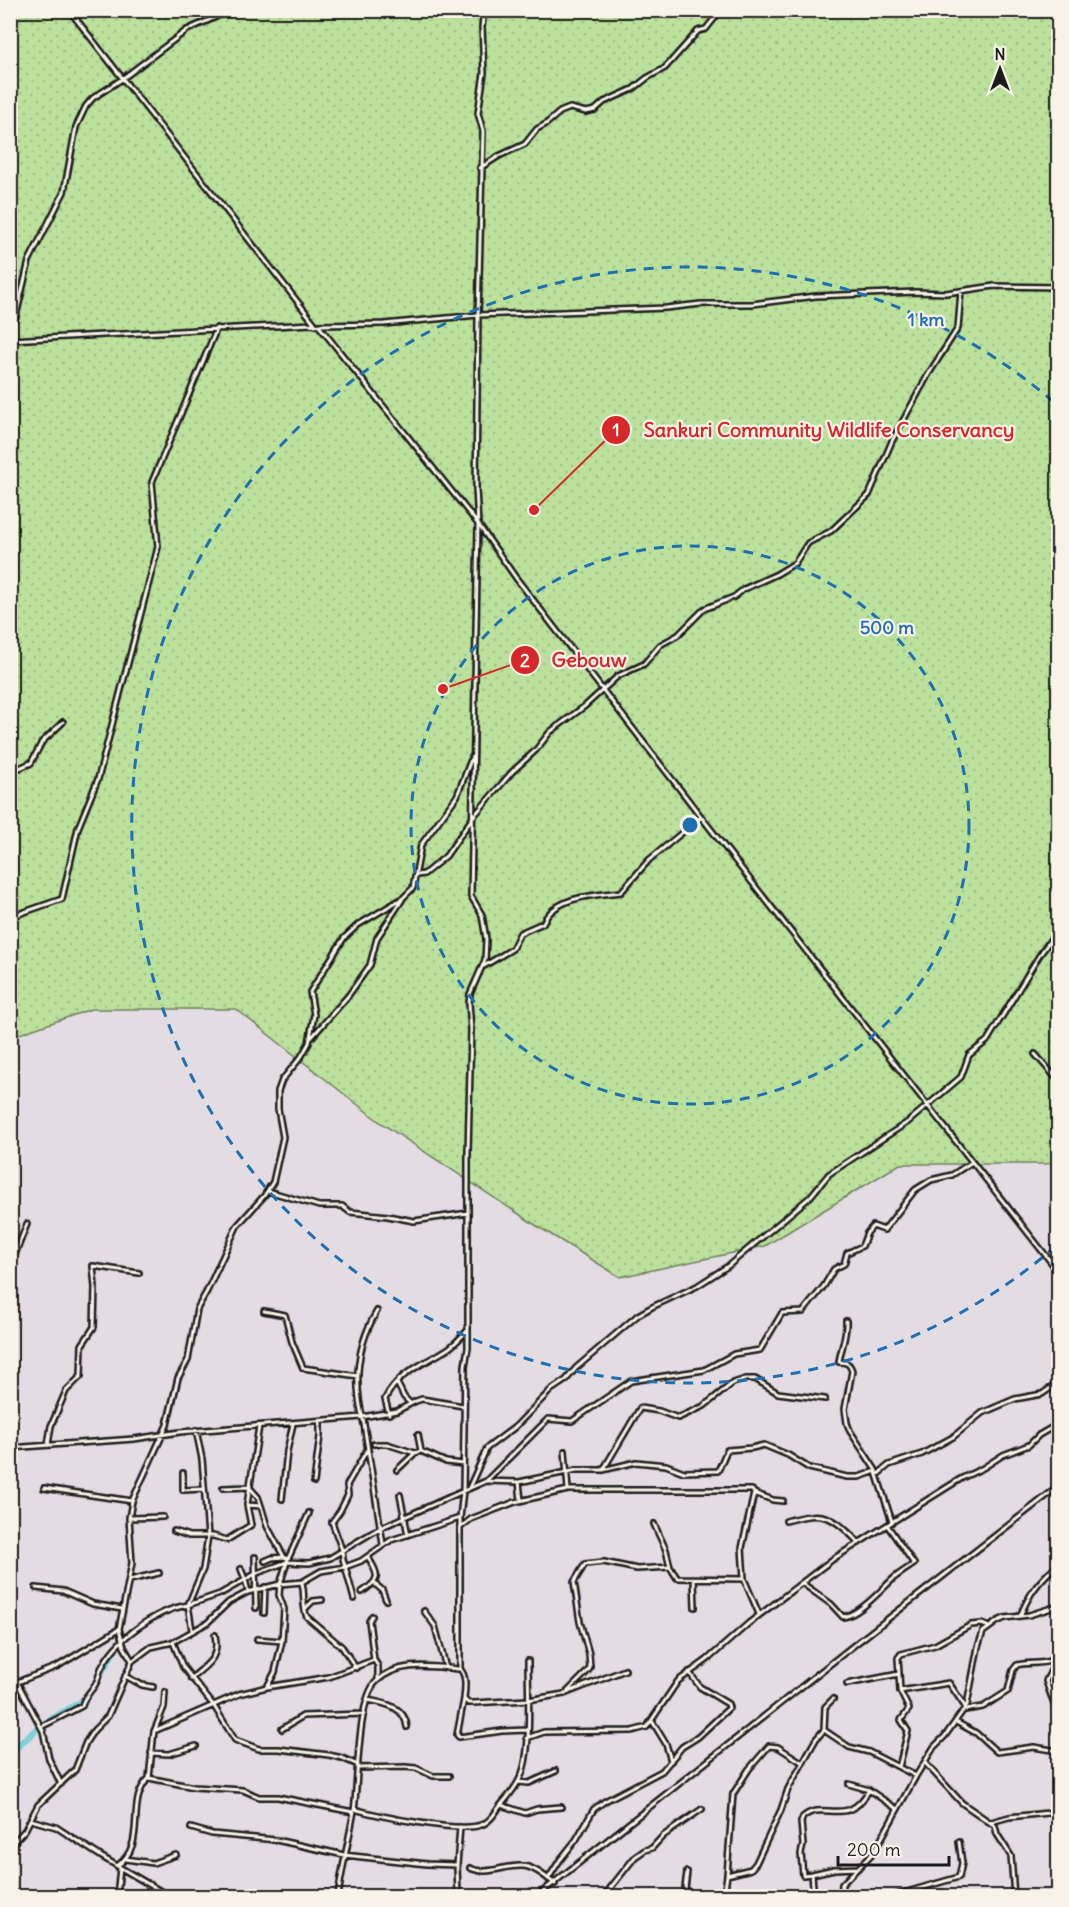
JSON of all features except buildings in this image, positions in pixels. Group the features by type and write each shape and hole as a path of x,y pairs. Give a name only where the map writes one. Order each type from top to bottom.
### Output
{"street":[{"path":"69,10 316,325 478,524 516,578 602,690 1059,1271"},
{"path":"216,17 222,10"},
{"path":"10,329 16,316 29,261 64,192 79,117 93,98 187,30 239,10"},
{"path":"484,10 482,27 484,73 478,113 483,131 480,168 476,489 478,524 471,896 482,915 486,929 483,967 470,994 469,1004 471,1029 468,1348 465,1359 463,1407 464,1490 460,1518 460,1669 463,1671 465,1681 457,1735 459,1737 527,1730"},
{"path":"480,168 525,144 537,129 560,112 570,108 586,112 595,110 604,102 633,89 665,68 698,31 706,29 720,10"},
{"path":"10,340 217,328 384,324 478,315 666,308 701,304 752,304 816,296 946,293 994,286 1059,287"},
{"path":"417,875 424,874 446,856 472,817 512,772 536,750 550,732 585,706 618,676 644,664 660,645 678,635 704,609 734,597 744,589 795,563 808,543 831,531 868,495 892,441 928,375 958,328 961,291"},
{"path":"10,917 62,899 78,828 98,779 158,547 152,482 217,328"},
{"path":"10,772 31,764 42,742 63,722"},
{"path":"132,1660 119,1629 133,1555 129,1518 132,1501 167,1425 178,1378 188,1360 197,1309 237,1226 268,1191 273,1182 283,1137 278,1109 278,1091 282,1080 301,1057 310,1039 348,996 370,964 377,938 403,898 413,888 421,845 457,796 474,755"},
{"path":"483,967 512,949 520,933 543,923 547,913 578,898 621,892 650,860 701,817"},
{"path":"310,1039 314,1015 310,992 330,963 337,948 358,925 403,898"},
{"path":"469,1488 487,1448 515,1427 550,1390 566,1380 576,1368 638,1315 697,1286 728,1266 810,1197 829,1174 908,1122 960,1077 969,1055 987,1041 1039,956 1058,932"},
{"path":"1035,1054 1059,1080"},
{"path":"265,1561 272,1558 309,1563 330,1558 380,1528 486,1481 548,1419 572,1420 631,1381 704,1370 734,1354 760,1350 782,1313 803,1312 824,1286 834,1269 844,1264 847,1253 862,1246 867,1233 873,1226 884,1230 915,1190 931,1179 952,1175 972,1162"},
{"path":"268,1191 319,1206 342,1206 350,1212 388,1215 414,1221 468,1213"},
{"path":"10,1267 27,1224"},
{"path":"48,1445 51,1426 66,1391 81,1376 82,1345 94,1327 93,1266 139,1273"},
{"path":"264,1311 285,1315 292,1342 303,1368 357,1376"},
{"path":"376,1311 364,1335 357,1376 359,1401 383,1544"},
{"path":"846,1322 847,1334 841,1347 839,1362 850,1366 852,1371 845,1409 847,1423 876,1470 892,1522"},
{"path":"389,1414 385,1399 397,1382 415,1367 448,1349 467,1331"},
{"path":"603,1470 640,1408 659,1411 678,1418 704,1407 733,1383 746,1379 755,1379 778,1393 825,1399"},
{"path":"397,1382 410,1404"},
{"path":"877,1475 892,1463 913,1458 953,1437 982,1413 1015,1399 1042,1394 1059,1383"},
{"path":"10,1448 134,1439 162,1434 320,1422 389,1414 398,1412 422,1399 463,1407"},
{"path":"314,1482 320,1422"},
{"path":"282,1499 287,1451 293,1424"},
{"path":"527,1738 544,1732 641,1730 652,1721 678,1681 707,1660 759,1614 834,1558 1003,1455 1029,1444 1039,1435 1059,1424"},
{"path":"174,1531 189,1536 208,1536 227,1540 248,1528 251,1524 247,1506 249,1487 260,1426"},
{"path":"192,1630 188,1605 203,1569 208,1536 202,1459 196,1431"},
{"path":"418,1435 421,1451"},
{"path":"374,1444 387,1444 415,1453"},
{"path":"486,1481 519,1482 567,1472 603,1470 636,1462 666,1465 684,1472 718,1471 727,1450 764,1445 792,1456 801,1465 835,1475 854,1478 876,1470"},
{"path":"354,1599 342,1550 332,1522 348,1495 346,1485 367,1450"},
{"path":"397,1470 415,1453 421,1451 446,1462 463,1464"},
{"path":"565,1451 568,1490"},
{"path":"183,1473 183,1490 204,1489"},
{"path":"519,1482 521,1500"},
{"path":"224,1488 249,1487"},
{"path":"249,1487 258,1497 267,1526 286,1559"},
{"path":"537,1896 555,1884 668,1791 1059,1487"},
{"path":"44,1488 132,1501"},
{"path":"461,1527 471,1519 521,1500 568,1490 741,1490 748,1488 754,1493 783,1501"},
{"path":"754,1493 742,1548 744,1579 759,1614"},
{"path":"400,1495 408,1534"},
{"path":"247,1506 254,1504 261,1506"},
{"path":"267,1687 275,1672 282,1641 284,1609 279,1595 286,1559 309,1513"},
{"path":"786,1521 812,1514 833,1519 859,1543"},
{"path":"129,1518 162,1517"},
{"path":"10,1846 31,1820 39,1805 75,1770 86,1742 108,1716 132,1660 154,1645 173,1642 207,1623 229,1602 248,1592 280,1584 302,1582 327,1569 345,1567 368,1557 383,1544 460,1518"},
{"path":"654,1524 676,1578 744,1579"},
{"path":"802,1583 831,1604 843,1617 848,1616 914,1564 887,1525"},
{"path":"255,1557 256,1608"},
{"path":"362,1592 374,1583 376,1573 368,1557"},
{"path":"40,1727 80,1707 95,1685 101,1669 122,1640 152,1618 176,1607 220,1594 257,1572 286,1559"},
{"path":"564,1694 590,1668 574,1582 585,1564 604,1562 637,1569 670,1567"},
{"path":"1020,1616 1029,1595 1042,1578 1059,1564"},
{"path":"241,1569 248,1592"},
{"path":"130,1580 159,1573"},
{"path":"694,1579 695,1607"},
{"path":"302,1582 307,1617 342,1647 356,1668"},
{"path":"374,1583 382,1590 386,1600"},
{"path":"264,1587 264,1613"},
{"path":"36,1588 63,1591 93,1604 122,1609"},
{"path":"305,1610 313,1601 322,1600"},
{"path":"841,1896 842,1884 874,1852 934,1747 965,1709 969,1701 980,1636 998,1621 1059,1606"},
{"path":"424,1611 435,1626 447,1668"},
{"path":"372,1616 369,1621 374,1660 378,1666 378,1680"},
{"path":"899,1767 908,1731 901,1720 909,1709 900,1691 898,1658 901,1654 935,1645 971,1625 982,1624 989,1627"},
{"path":"10,1685 58,1665 119,1629"},
{"path":"191,1679 209,1664 217,1652 215,1635"},
{"path":"257,1640 282,1641"},
{"path":"173,1642 183,1667 191,1679 214,1706 231,1736 240,1742 259,1749 329,1755 342,1758 358,1766 416,1768 433,1776 449,1776"},
{"path":"965,1709 983,1707 1008,1691 1013,1671 1017,1665 1054,1659 1059,1654"},
{"path":"1054,1659 1046,1681 1055,1707 1059,1731"},
{"path":"154,1731 239,1694 319,1679 374,1660"},
{"path":"149,1779 195,1787 243,1790 260,1797 278,1797 380,1816 460,1827 484,1824 518,1782 524,1768 527,1738 528,1661"},
{"path":"338,1896 354,1811 364,1714 371,1687 388,1674 408,1667 460,1669"},
{"path":"464,1699 474,1703 528,1700 564,1694 625,1670"},
{"path":"548,1879 576,1840 594,1809 662,1771 682,1748 698,1737 729,1708 728,1704 700,1687 689,1672"},
{"path":"847,1684 899,1674"},
{"path":"125,1676 142,1685 153,1687"},
{"path":"17,1682 40,1727 49,1759 61,1784"},
{"path":"900,1691 949,1683 965,1709"},
{"path":"117,1896 119,1867 135,1838 136,1813 141,1790 149,1779 154,1731 164,1707 165,1692"},
{"path":"727,1875 752,1869 754,1866 781,1810 788,1789 816,1739 824,1730 825,1707 833,1699"},
{"path":"367,1700 384,1703 401,1711 406,1719 407,1727"},
{"path":"282,1730 303,1716 364,1714"},
{"path":"652,1721 666,1744 671,1761"},
{"path":"956,1722 976,1733 997,1752 1034,1747 1059,1751"},
{"path":"824,1730 849,1747 869,1752 916,1776"},
{"path":"151,1753 169,1754 196,1746"},
{"path":"724,1896 733,1794 748,1768 769,1746 778,1747 803,1763"},
{"path":"925,1763 962,1803 991,1822 1011,1856 1014,1896"},
{"path":"518,1782 529,1784 556,1771"},
{"path":"849,1784 869,1790 897,1809"},
{"path":"858,1868 834,1869 802,1875 801,1822 803,1817 810,1813 846,1811 858,1807 869,1790"},
{"path":"501,1805 528,1813 537,1809 561,1807"},
{"path":"604,1896 635,1857 652,1848 663,1836 702,1809"},
{"path":"991,1822 1009,1817 1059,1812"},
{"path":"31,1820 56,1827 169,1896"},
{"path":"458,1896 457,1864 460,1827"},
{"path":"191,1828 212,1834 276,1840 344,1855 418,1863 457,1864"},
{"path":"893,1896 959,1877 962,1863 959,1842"},
{"path":"126,1858 153,1863 176,1855"},
{"path":"470,1868 487,1871 523,1866 555,1884"},
{"path":"684,1896 687,1872"},
{"path":"810,1896 813,1887 812,1874"}],"green space":[{"path":"10,11 1058,11 1058,1162 1045,1164 900,1164 765,1246 620,1277 537,1226 381,1123 236,1009 91,1009 11,1037"}],"waterway":[{"path":"97,1679 115,1650"},
{"path":"10,1753 40,1726 86,1699"}],"place":[{"name":"Sankuri Community Wildlife Conservancy","path":"534,510"},
{"name":"Gebouw","path":"443,689"}]}
